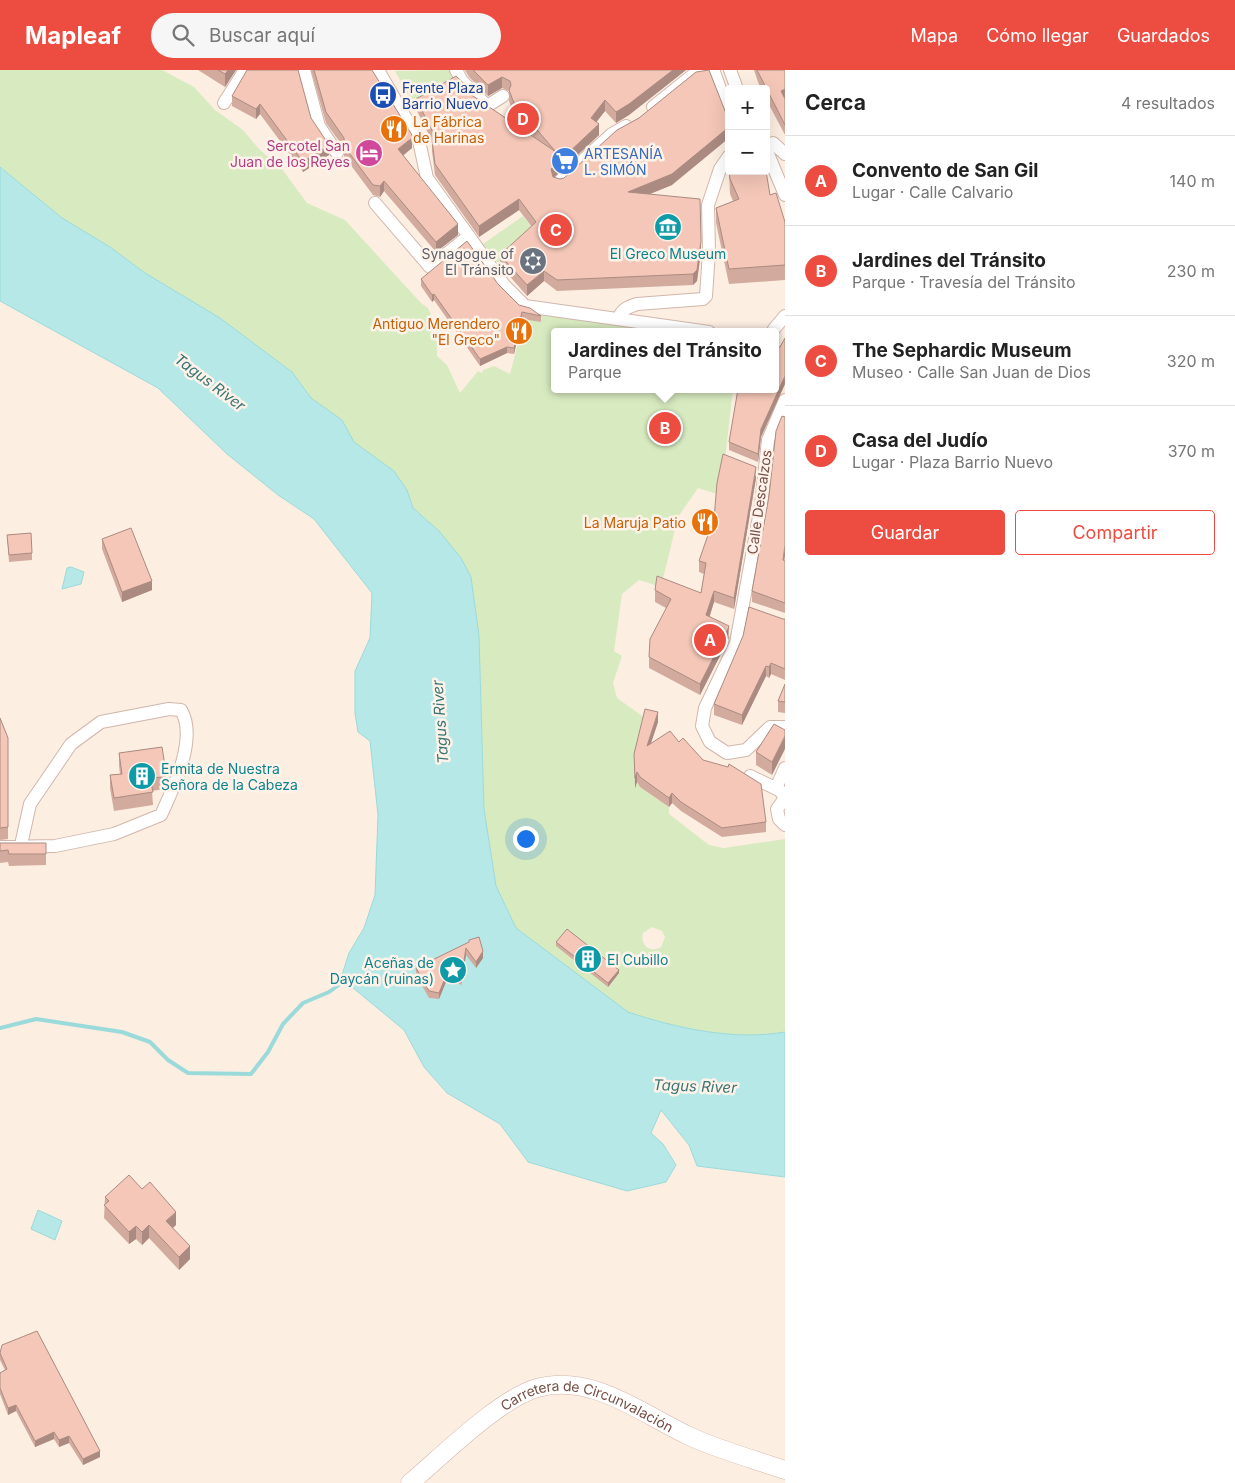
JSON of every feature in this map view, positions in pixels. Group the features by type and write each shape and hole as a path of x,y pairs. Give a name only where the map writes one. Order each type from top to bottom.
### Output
{"main road":[{"name":"Carretera de Circunvalación","path":"410,1483 502,1406 537,1388 556,1385 589,1388 609,1395 690,1436 785,1470"}],"street":[{"path":"224,103 245,70"},
{"path":"304,70 319,126 337,152"},
{"path":"456,70 462,81 487,106 504,96"},
{"path":"730,70 736,85"},
{"path":"380,71 419,142 427,178 504,285 525,306 679,328"},
{"path":"559,182 612,134 638,119 693,75 714,71 725,103"},
{"path":"770,145 773,143 785,154"},
{"path":"770,158 785,195"},
{"path":"619,320 620,315 626,308 636,304 704,299 706,296 709,252 708,205 720,169 725,162"},
{"path":"375,203 430,267 472,240"},
{"path":"777,328 785,316"},
{"name":"Calle Descalzos","path":"785,400 768,440 736,643 706,708 702,726 703,732 710,742 727,753 737,753 746,750 770,727 785,727"},
{"path":"751,468 764,473"},
{"path":"742,607 759,613"},
{"path":"0,847 21,845 55,846 114,834 161,815 179,775 186,749 184,716 181,710 169,709 101,722 71,744 30,804 21,845"},
{"path":"785,768 782,795 777,809 779,819 785,825"},
{"path":"750,776 782,795"}],"green space":[{"path":"0,70 162,70 194,87 215,110 243,130 259,149 282,169 307,203 345,220 421,303 428,308 435,325 431,331 437,339 437,356 447,365 460,393 478,371 482,373 483,370 494,366 510,374 526,312 644,328 551,328 551,393 733,393 725,459 717,494 698,488 678,517 661,587 639,580 622,594 614,651 622,656 613,683 617,698 645,718 636,780 640,787 669,807 669,814 709,845 724,848 785,839 785,1032 746,1035 726,1034 685,1028 628,1012 516,928 496,886 484,809 479,636 439,531 413,508 407,490 394,471 354,442 342,420 311,398 292,372 220,318 145,273 110,247 62,218 0,167","holes":["652,927 662,931 665,937 661,947 657,949 650,949 644,945 642,938 643,933"]},
{"path":"450,70 459,84 420,107 415,99 411,100 395,71"},
{"path":"523,216 536,233 500,266 483,244"}],"water":[{"name":"Tagus River","path":"0,167 62,218 110,247 145,273 220,318 292,372 311,398 342,420 354,442 394,471 407,490 413,508 439,531 461,558 471,577 479,636 484,809 496,886 516,928 628,1012 685,1028 726,1034 746,1035 785,1032 785,1177 697,1166 689,1145 661,1110 651,1133 663,1144 676,1165 666,1182 627,1191 528,1162 500,1124 447,1093 424,1067 404,1030 341,978 349,953 364,928 375,895 378,815 370,741 358,732 355,713 355,671 370,638 372,593 314,519 278,495 227,454 158,388 0,301"},
{"path":"71,567 84,572 81,584 62,589 67,568"},
{"path":"38,1210 62,1221 55,1240 31,1229"}],"building":[{"path":"218,70 228,70 225,74"},
{"path":"247,70 298,70 311,118 329,145 303,162 260,104 256,109 232,96"},
{"path":"314,70 372,70 412,135 412,138 398,149 458,224 436,242 384,181 380,186 373,185 344,146 344,138 326,112"},
{"path":"473,70 673,70 616,112 605,100 591,118 599,124 551,169 553,177 560,179 564,178 617,130 639,118 696,72 709,70 725,111 725,130 672,174 628,192 700,199 701,241 697,270 693,274 557,280 544,271 527,285 500,255 536,222 519,199 479,226 435,164 432,140 436,138 416,99 456,76 473,92 470,94 556,152 514,103 509,90 510,81 502,77 488,85"},
{"path":"757,70 785,70 785,89 781,91 785,99 785,125 770,96 770,85 765,85"},
{"path":"730,175 767,175 770,195 776,193 785,222 785,265 729,269 716,208 739,199"},
{"path":"467,241 498,284 519,305 530,308 541,316 522,312 514,348 507,347 480,359 434,294 432,295 421,279"},
{"path":"785,338 785,376 779,389 779,347"},
{"path":"737,393 777,393 761,429 758,454 729,442"},
{"path":"782,416 785,417 785,545 783,560 785,561 785,603 752,591 769,496 776,431"},
{"path":"723,454 756,467 734,598 714,591 706,615 729,626 700,684 649,657 650,639 671,599 655,590 657,576 701,593 706,563 699,561 710,529 713,531 717,483"},
{"path":"131,528 152,581 122,592 102,539"},
{"path":"31,533 32,553 9,555 7,535"},
{"path":"749,607 785,619 785,669 771,663 769,667 766,666 742,715 714,704 743,636"},
{"path":"785,684 785,702 778,701"},
{"path":"645,709 658,712 647,746 670,731 679,742 683,738 703,760 728,767 729,764 761,784 766,822 722,828 681,802 672,793 669,798 640,777 637,772 635,778 634,754"},
{"path":"0,718 8,738 8,827 0,828"},
{"path":"774,724 785,730 785,736 772,762 756,752"},
{"name":"Ermita de Nuestra Señora de la Cabeza","path":"162,747 166,772 164,777 150,778 153,792 114,798 110,775 122,774 119,753"},
{"path":"0,843 46,843 46,854 9,854 8,850 0,851"},
{"name":"El Cubillo","path":"567,929 619,970 608,983 556,942"},
{"path":"479,937 483,951 476,962 466,948 461,979 448,971 439,993 429,991 416,968 469,942 469,940"},
{"path":"129,1175 142,1189 150,1182 176,1212 166,1221 190,1246 179,1257 149,1225 142,1232 136,1226 129,1232 104,1205 109,1201 105,1197"},
{"path":"37,1331 100,1451 83,1459 69,1436 59,1440 54,1432 35,1441 16,1405 8,1408 0,1388 0,1373 7,1369 0,1353 2,1345"}],"waterway":[{"path":"0,1028 36,1019 122,1032 150,1042 168,1060 188,1073 251,1074 268,1052 283,1024 303,1003 329,992 347,979"}],"place":[{"name":"Frente Plaza Barrio Nuevo","path":"383,95"},
{"name":"Casa del Judío","path":"523,119"},
{"name":"La Fábrica de Harinas","path":"394,129"},
{"name":"Sercotel San Juan de los Reyes","path":"369,153"},
{"name":"ARTESANÍA L. SIMÓN","path":"565,161"},
{"name":"El Greco Museum","path":"668,227"},
{"name":"The Sephardic Museum","path":"556,230"},
{"name":"Synagogue of El Tránsito","path":"533,261"},
{"name":"Antiguo Merendero \"El Greco\"","path":"519,331"},
{"name":"Jardines del Tránsito","path":"665,428"},
{"name":"La Maruja Patio","path":"705,522"},
{"name":"Convento de San Gil","path":"710,640"},
{"name":"Ermita de Nuestra Señora de la Cabeza","path":"142,776"},
{"name":"El Cubillo","path":"588,959"},
{"name":"Aceñas de Daycán (ruinas)","path":"453,970"}]}
